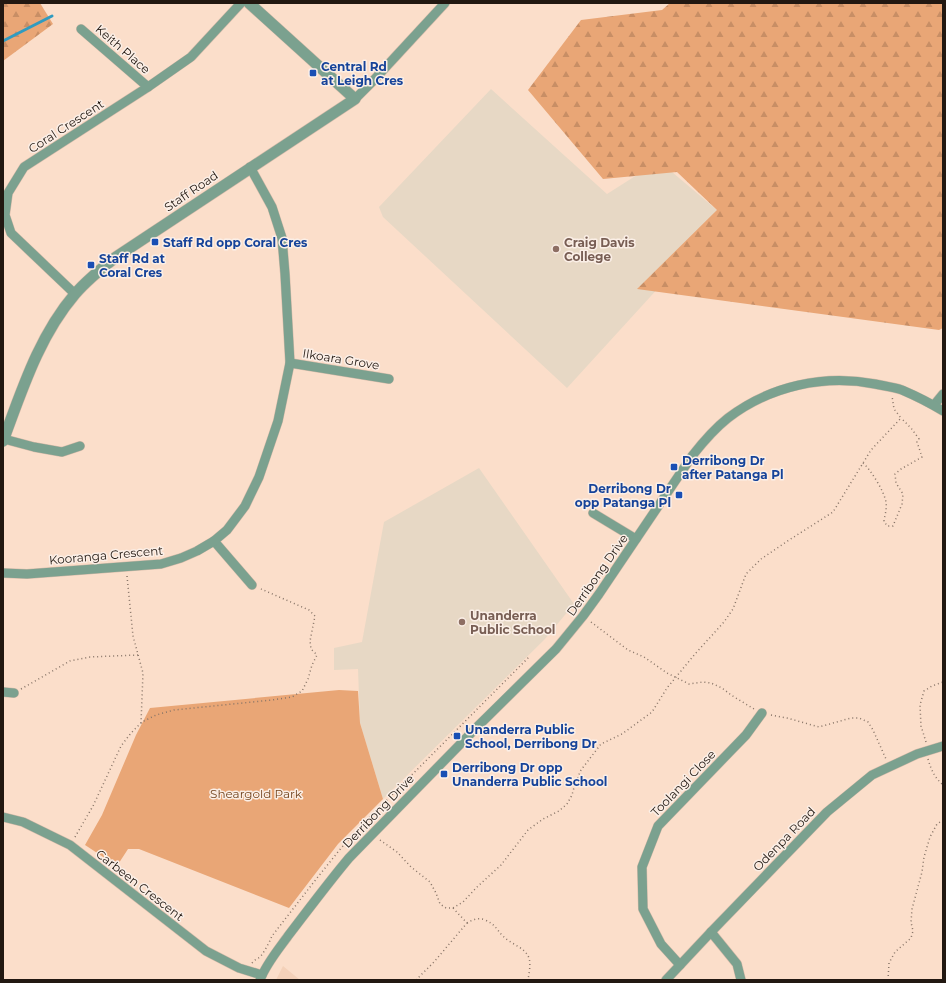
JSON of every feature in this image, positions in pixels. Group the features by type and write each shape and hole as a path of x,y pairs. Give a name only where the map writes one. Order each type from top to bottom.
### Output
{"street":[{"name":"Coral Crescent","path":"75,294 11,233 5,215 8,193 24,167 148,88 191,57 241,3"},
{"path":"249,3 355,99"},
{"name":"Staff Road","path":"4,440 38,351 55,321 75,294 99,270 116,257 355,99 442,4"},
{"name":"Keith Place","path":"81,29 148,88"},
{"name":"Kooranga Crescent","path":"3,572 27,574 161,564 181,558 214,542 227,530 245,506 259,477 278,421 290,363 282,238 272,207 250,168"},
{"name":"Ilkoara Grove","path":"290,363 389,379"},
{"name":"Derribong Drive","path":"261,977 274,956 348,858 556,649 583,616 692,456 728,418 751,403 790,387 821,382 849,381 894,388 918,397 943,411"},
{"path":"934,405 943,394"},
{"path":"4,440 62,452 80,446"},
{"path":"593,513 636,539"},
{"path":"214,542 252,585"},
{"path":"3,692 14,693"},
{"name":"Toolangi Close","path":"680,965 661,944 643,909 642,867 658,826 746,735 762,714"},
{"name":"Odenpa Road","path":"666,980 827,812 872,775 917,754 943,746"},
{"name":"Carbeen Crescent","path":"3,817 23,822 70,845 206,952 261,977"},
{"path":"711,932 737,964 741,980"}],"path":[{"path":"862,463 868,468 876,480 886,501 884,522 887,526 893,526 902,504 903,494 896,483 895,474 922,457 917,442 919,439 894,409 892,397 894,388"},
{"path":"372,834 396,852 411,867 430,882 440,904 446,908 453,908 463,902 501,865 528,830 543,819 559,811 567,804 581,770 601,744 622,734 652,712 663,693 724,622 733,609 746,574 760,559 833,512 871,450 902,418"},
{"path":"126,566 133,636 143,673 141,723"},
{"path":"70,845 93,806 121,746 141,723 156,715 174,710 272,700 292,697 302,691 308,679 316,655 311,649 310,641 315,616 309,610 252,585"},
{"path":"583,616 628,650 644,657 667,673 689,684 702,682 722,688 762,714 787,718 820,727 851,718 859,718 868,722 890,767"},
{"path":"14,693 70,661 90,657 138,655"},
{"path":"943,682 932,686 924,692 920,705 921,726 928,750 928,760 931,770 943,785"},
{"path":"888,980 889,963 895,952 911,938 913,931 911,922 912,909 922,872 924,857 930,837 937,824 943,820"},
{"path":"453,908 467,923"},
{"path":"416,980 434,962 467,923 473,919 483,919 494,925 503,937 522,949 529,957 530,968 528,980"}],"shaded area":[{"name":"Craig Davis College","path":"491,89 607,194 659,161 724,216 567,388 383,217 379,207"},
{"name":"Unanderra Public School","path":"479,468 574,604 545,639 383,799 360,723 358,669 334,670 334,648 362,642 384,522"},
{"path":"283,966 300,980 276,980"}],"green space":[{"path":"3,3 40,3 53,24 3,61"},
{"path":"670,3 943,3 943,328 939,330 637,289 717,210 677,172 603,179 528,90 581,20 662,10"},
{"name":"Sheargold Park","path":"339,690 358,691 360,723 383,799 338,844 289,908 139,849 128,849 117,866 85,845 102,815 136,735 150,708"}],"waterway":[{"path":"3,41 52,16"}],"place":[{"name":"Central Rd at Leigh Cres","path":"313,73"},
{"name":"Staff Rd opp Coral Cres","path":"155,242"},
{"name":"Craig Davis College","path":"556,249"},
{"name":"Staff Rd at Coral Cres","path":"91,265"},
{"name":"Derribong Dr after Patanga Pl","path":"674,467"},
{"name":"Derribong Dr opp Patanga Pl","path":"679,495"},
{"name":"Unanderra Public School","path":"462,622"},
{"name":"Unanderra Public School, Derribong Dr","path":"457,736"},
{"name":"Derribong Dr opp Unanderra Public School","path":"444,774"}]}
